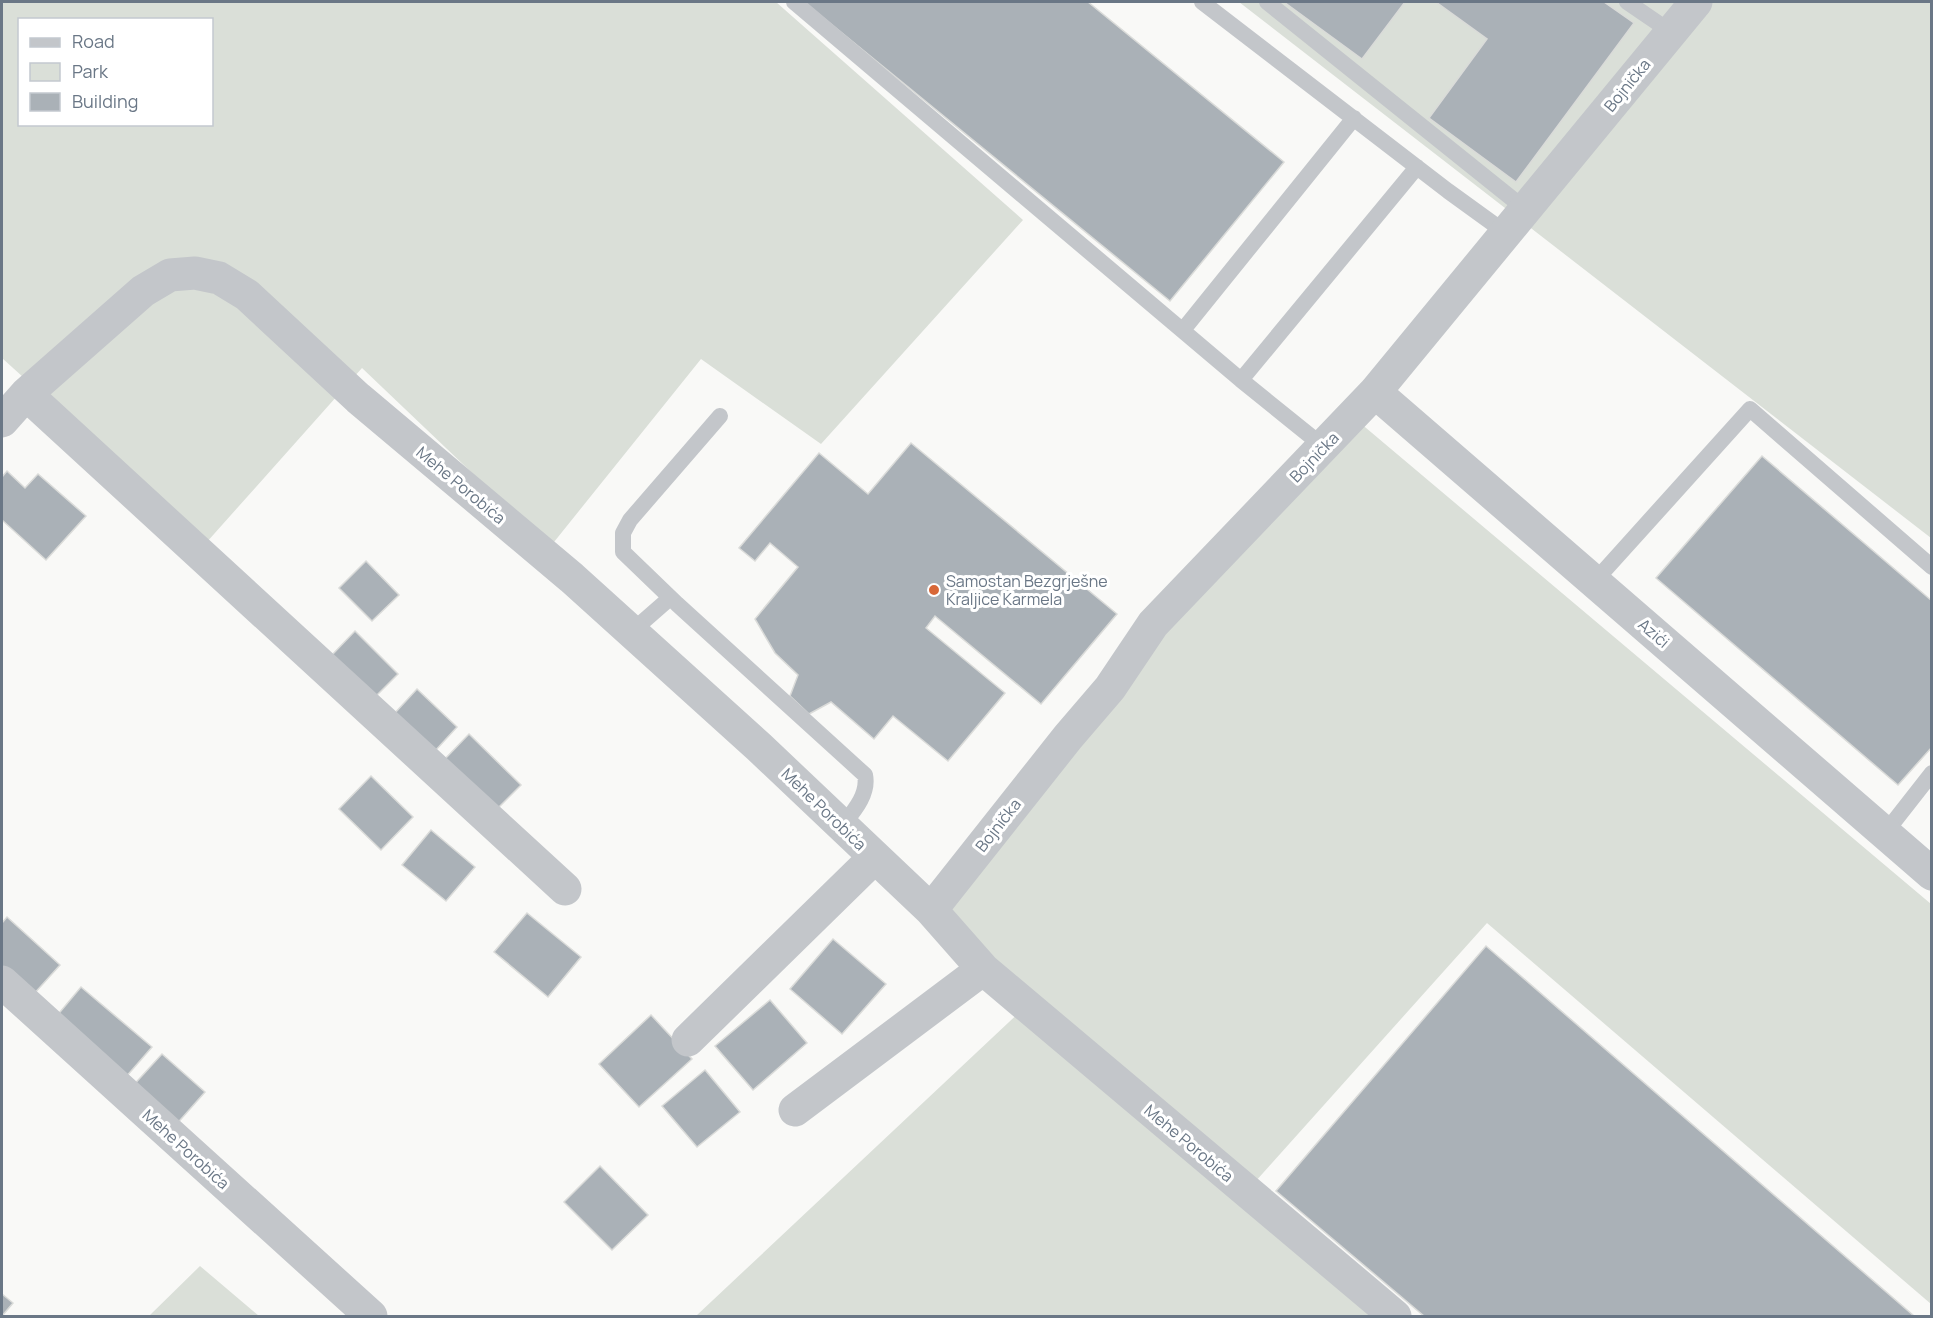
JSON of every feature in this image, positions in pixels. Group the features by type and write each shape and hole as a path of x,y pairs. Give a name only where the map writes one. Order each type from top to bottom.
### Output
{"street":[{"name":"Bojnička","path":"931,910 1068,737 1110,688 1153,624 1375,392 1696,2"},
{"name":"Mehe Porobića","path":"2,421 26,394 143,291 170,275 195,273 219,278 247,295 358,398 572,578 630,633 759,747 931,910 983,969 1395,1317"},
{"name":"Azići","path":"1375,392 1932,874"},
{"path":"26,394 564,889"},
{"name":"Mehe Porobića","path":"687,1040 875,857"},
{"path":"795,1110 983,969"},
{"name":"Mehe Porobića","path":"2,982 371,1317"}],"lane":[{"path":"794,2 1241,380 1324,447"},
{"path":"1202,2 1417,167 1516,221"},
{"path":"1266,2 1516,221"},
{"path":"1627,2 1671,32"},
{"path":"1183,330 1354,118"},
{"path":"1241,380 1417,167"},
{"path":"1594,582 1750,409 1932,567"},
{"path":"720,416 630,520 623,532 623,552 865,775 867,785 856,807 842,826"},
{"path":"630,633 670,597"},
{"path":"1886,833 1932,773"}],"green space":[{"path":"2,2 776,2 1023,220 821,444 701,359 550,547 362,368 206,543 2,358"},
{"path":"1239,2 1931,2 1931,538"},
{"path":"1340,406 1931,904 1931,1304 1487,923 1246,1192 1387,1316 696,1316 1025,1007 923,905"},
{"path":"200,1266 259,1316 149,1316"}],"building":[{"path":"804,2 1088,2 1284,162 1170,301"},
{"path":"1284,2 1405,2 1362,59"},
{"path":"1436,2 1604,2 1634,23 1516,182 1429,118 1487,39"},
{"name":"Samostan Bezgrješne Kraljice Karmela","path":"911,443 1117,614 1041,704 935,616 926,628 1005,693 948,761 893,716 874,739 831,702 809,714 790,696 798,675 775,653 755,619 798,567 770,543 755,561 739,548 819,453 868,494"},
{"path":"1762,456 1932,601 1932,747 1898,785 1656,578"},
{"path":"7,471 25,488 38,474 86,516 46,560 2,520 2,477"},
{"path":"366,561 399,595 372,621 339,588"},
{"path":"355,631 398,674 373,699 331,656"},
{"path":"417,689 457,727 434,752 394,714"},
{"path":"469,734 521,785 495,811 443,761"},
{"path":"371,776 413,817 381,850 339,809"},
{"path":"431,830 475,867 446,901 402,865"},
{"path":"527,913 581,957 548,997 494,952"},
{"path":"7,917 60,965 32,996 2,968 2,923"},
{"path":"833,939 886,984 842,1034 790,989"},
{"path":"1486,946 1914,1316 1424,1316 1276,1191"},
{"path":"81,987 152,1047 125,1078 55,1018"},
{"path":"770,1000 807,1043 753,1090 715,1046"},
{"path":"651,1015 692,1059 639,1107 599,1064"},
{"path":"162,1054 205,1092 174,1127 130,1089"},
{"path":"705,1070 740,1112 697,1147 662,1106"},
{"path":"600,1166 648,1215 612,1250 564,1202"},
{"path":"2,1294 13,1303 2,1316"}],"place":[{"name":"Samostan Bezgrješne Kraljice Karmela","path":"934,590"}]}
